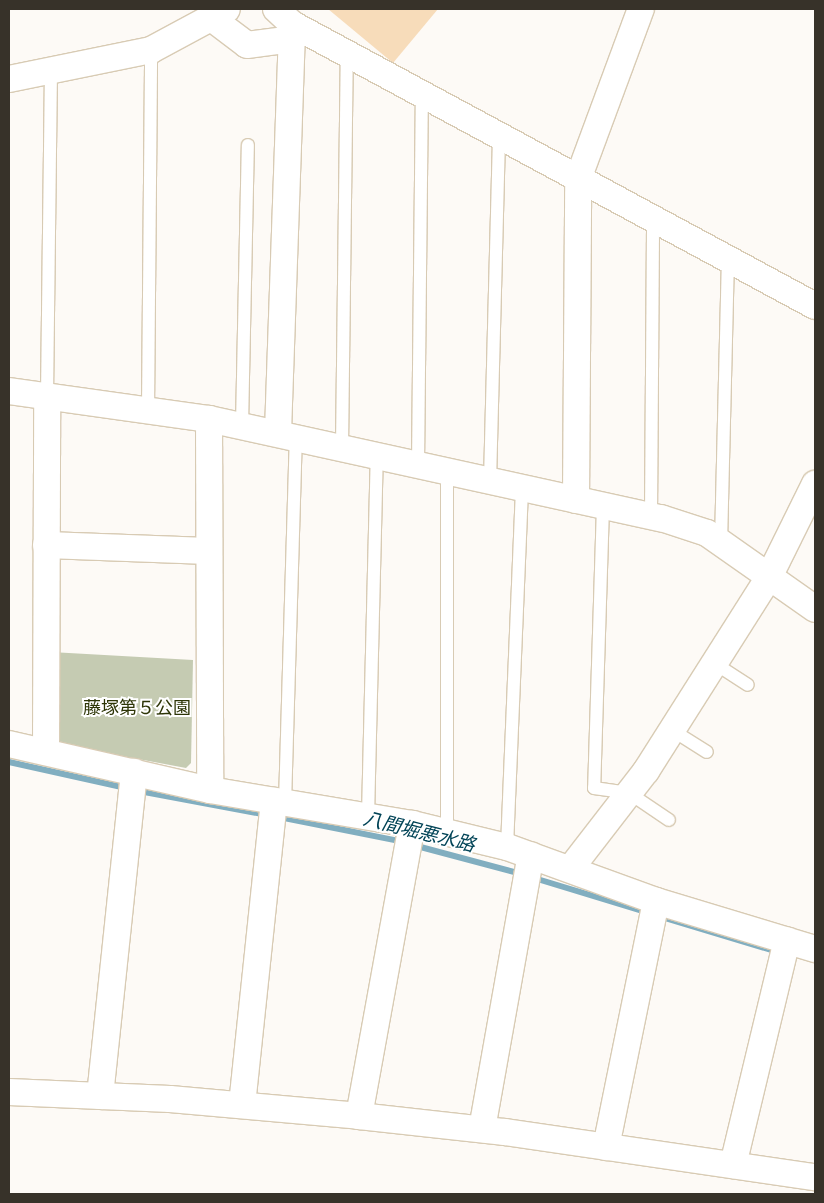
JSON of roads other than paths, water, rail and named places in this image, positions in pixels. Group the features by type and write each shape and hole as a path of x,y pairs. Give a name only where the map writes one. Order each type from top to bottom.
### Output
{"street":[{"path":"576,500 578,179 641,9"},
{"path":"9,79 152,50 221,14 247,45 286,24"},
{"path":"286,24 347,54 728,261 815,306"},
{"path":"286,24 287,434"},
{"path":"9,391 242,425 651,516 707,533 815,609"},
{"path":"46,752 47,396"},
{"path":"209,419 210,790"},
{"path":"571,868 629,793 672,730 770,577 815,484"},
{"path":"46,545 209,551"},
{"path":"9,744 210,790 368,816 447,832 519,851 571,868 656,901 815,949"},
{"path":"100,1096 134,772"},
{"path":"242,1105 280,802"},
{"path":"359,1116 412,824"},
{"path":"482,1129 519,851"},
{"path":"606,1147 656,901"},
{"path":"733,1165 787,940"},
{"path":"9,1092 242,1105 359,1116 482,1129 815,1177"}],"lane":[{"path":"148,410 152,50"},
{"path":"342,447 347,54"},
{"path":"47,396 51,70"},
{"path":"418,464 422,94"},
{"path":"490,481 499,136"},
{"path":"242,425 248,145"},
{"path":"651,516 653,220"},
{"path":"721,543 728,261"},
{"path":"280,802 287,434"},
{"path":"368,816 377,455"},
{"path":"447,471 447,832"},
{"path":"519,851 522,488"},
{"path":"603,506 594,788 629,793 670,820"},
{"path":"714,663 748,685"},
{"path":"672,730 707,752"}],"waterway":[{"name":"八間堀悪水路","path":"9,762 126,788"},
{"name":"八間堀悪水路","path":"139,791 267,815"},
{"name":"八間堀悪水路","path":"279,817 404,842"},
{"name":"八間堀悪水路","path":"413,845 522,874"},
{"name":"八間堀悪水路","path":"534,878 649,913"},
{"name":"八間堀悪水路","path":"658,916 778,952"}],"park label":[{"name":"藤塚第５公園","path":"137,707"}]}
